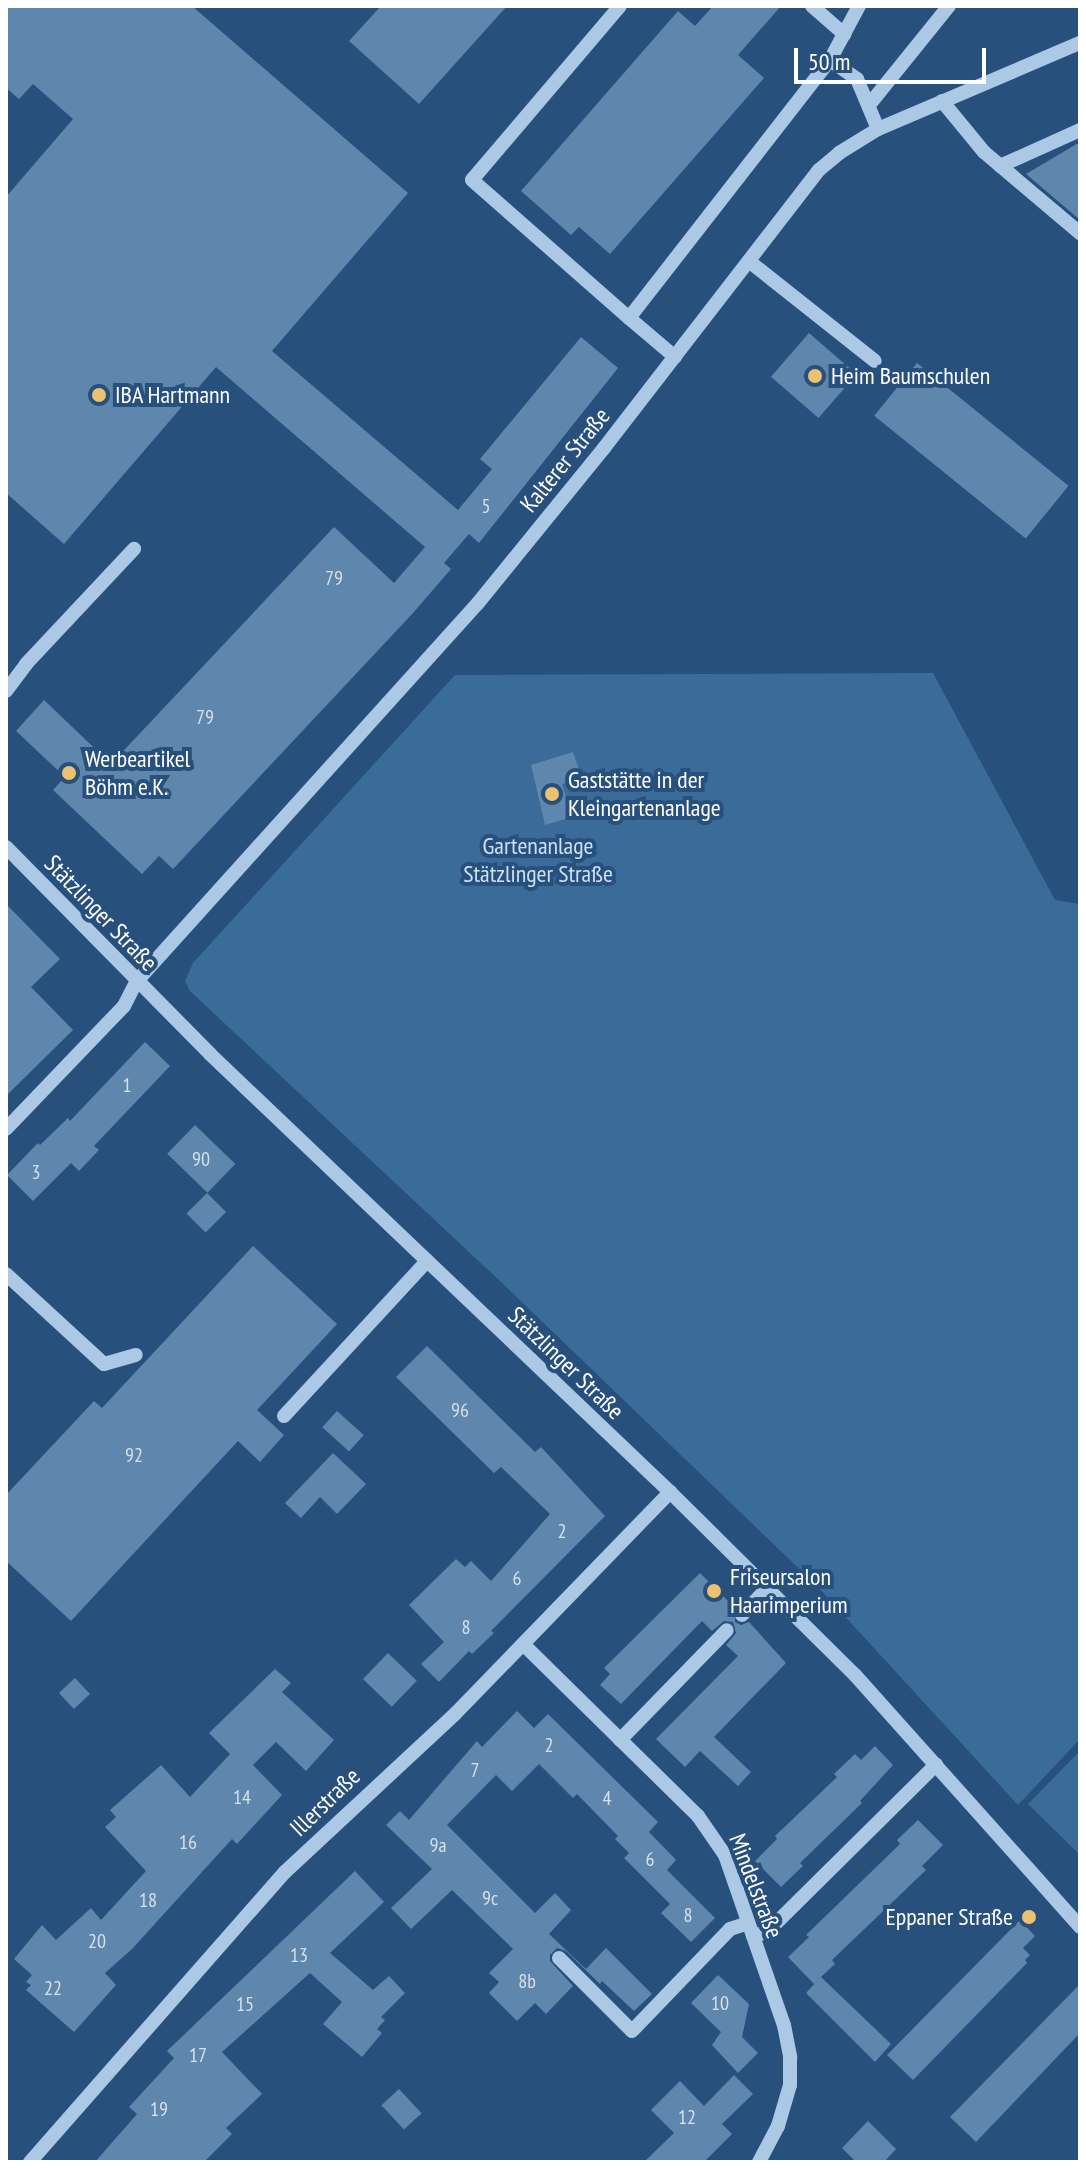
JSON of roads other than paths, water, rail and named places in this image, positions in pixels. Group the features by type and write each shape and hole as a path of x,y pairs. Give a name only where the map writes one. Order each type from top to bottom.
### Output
{"street":[{"path":"620,6 472,180 675,357"},
{"path":"812,6 844,34"},
{"path":"629,318 830,60 859,6"},
{"path":"869,105 949,6"},
{"name":"Kalterer Straße","path":"6,1129 124,1006 136,982 478,603 750,262 819,170 851,144 878,129 1080,43"},
{"path":"830,60 857,79 878,129"},
{"path":"942,101 967,135 1080,233"},
{"path":"1000,166 1080,130"},
{"path":"750,262 875,361"},
{"path":"6,691 26,664 134,549"},
{"name":"Stätzlinger Straße","path":"6,847 136,982 670,1492 855,1675 1080,1927"},
{"path":"284,1416 427,1261"},
{"path":"6,1274 104,1364 136,1355"},
{"name":"Illerstraße","path":"30,2162 285,1872 524,1645 670,1492"},
{"path":"742,1615 767,1588"},
{"path":"620,1740 727,1630"},
{"name":"Mindelstraße","path":"524,1645 714,1836 725,1855 784,2025 790,2057 790,2085 778,2126 759,2162"},
{"path":"559,1958 632,2031 730,1929 767,1932 936,1765"}],"place":[{"name":"Heim Baumschulen","path":"815,376"},
{"name":"IBA Hartmann","path":"99,395"},
{"name":"Werbeartikel Böhm e.K.","path":"69,773"},
{"name":"Gaststätte in der Kleingartenanlage","path":"552,794"},
{"name":"Friseursalon Haarimperium","path":"714,1591"},
{"name":"Eppaner Straße","path":"1029,1917"}],"park label":[{"name":"Gartenanlage Stätzlinger Straße","path":"538,860"}]}
